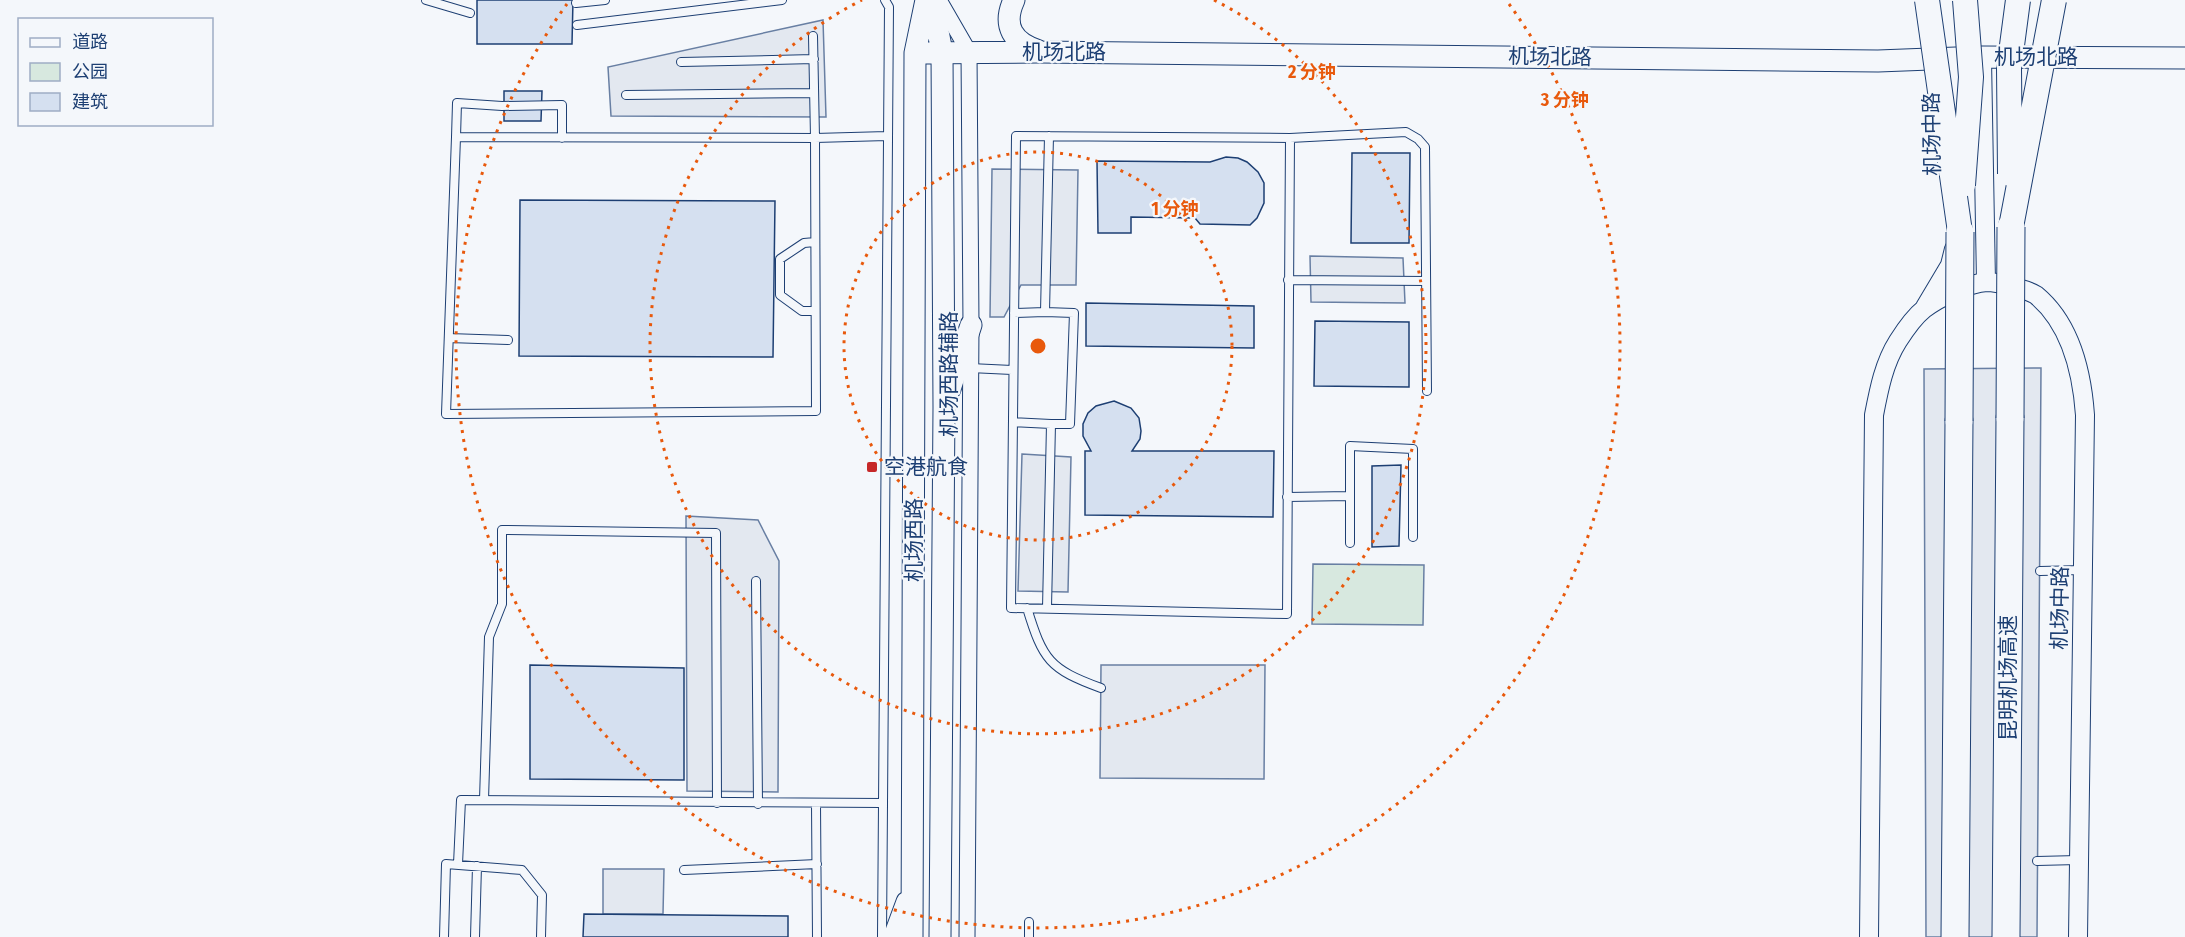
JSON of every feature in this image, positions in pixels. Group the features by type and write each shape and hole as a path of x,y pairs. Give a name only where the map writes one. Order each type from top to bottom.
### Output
{"highway":[{"path":"1927,0 1960,232"},
{"path":"1955,937 1960,232 1971,77 1965,0"},
{"path":"2011,227 2009,68 2018,0"},
{"path":"2011,227 2054,0"},
{"name":"昆明机场高速","path":"2006,937 2011,227"}],"main road":[{"name":"机场西路","path":"912,937 915,53 926,0"},
{"name":"机场西路","path":"932,0 942,52 944,407 940,937"},
{"path":"1014,0 1009,17 1012,34 1023,46 1039,52"},
{"name":"机场北路","path":"915,53 1039,52 1878,61 1982,57 2185,58"},
{"path":"944,407 971,325"},
{"path":"894,937 912,888"}],"street":[{"name":"机场西路辅路","path":"939,0 969,52 971,325 967,937"},
{"path":"1982,57 1986,282"},
{"name":"机场中路","path":"1869,937 1874,415 1879,387 1897,342 1924,309 1950,265 1956,243 1953,58"},
{"name":"机场中路","path":"2011,58 2013,243 2017,260 2034,293 2050,309 2065,334 2076,359 2083,385 2085,415 2078,937"},
{"name":"机场中路","path":"1924,309 1958,290 1986,282 2034,293"}],"lane":[{"path":"426,0 470,13"},
{"path":"576,3 604,0"},
{"path":"577,26 782,0"},
{"path":"882,937 889,7 885,0"},
{"path":"562,138 562,105 457,104 446,414 816,411 813,36"},
{"path":"681,62 814,59"},
{"path":"626,95 814,93"},
{"path":"1290,138 1287,615 1011,608 1016,136 1290,138 1406,132 1418,139 1425,147 1426,391"},
{"path":"456,137 815,138 887,136"},
{"path":"1045,312 1049,136"},
{"path":"815,242 804,243 780,259 780,295 802,311 815,311"},
{"path":"1288,280 1426,280"},
{"path":"1013,422 1070,424 1074,313 1014,313"},
{"path":"449,338 508,340"},
{"path":"970,368 1012,370"},
{"path":"1047,608 1051,424"},
{"path":"1350,543 1350,446 1413,450 1413,537"},
{"path":"1287,496 1350,496"},
{"path":"484,801 489,637 502,604 502,530 716,533 717,803"},
{"path":"2040,571 2082,570"},
{"path":"756,581 758,804"},
{"path":"1027,608 1036,638 1046,658 1070,677 1101,688"},
{"path":"458,864 460,800 758,804 882,803"},
{"path":"816,804 818,937"},
{"path":"2037,861 2079,860"},
{"path":"444,937 446,864 522,870 542,895 541,937"},
{"path":"684,870 817,864"},
{"path":"476,937 477,866"},
{"path":"1029,922 1029,937"}],"green space":[{"path":"1313,564 1424,565 1423,625 1312,624"}],"shaded area":[{"path":"823,20 826,117 611,116 608,67"},
{"path":"992,169 1078,170 1076,285 1021,285 1004,317 990,317"},
{"path":"1310,256 1403,258 1405,303 1311,302"},
{"path":"2041,368 2037,937 1926,937 1924,369"},
{"path":"1022,454 1071,457 1068,592 1018,591"},
{"path":"686,516 758,520 779,561 778,792 687,791"},
{"path":"1101,665 1265,665 1264,779 1100,778"},
{"path":"603,869 664,869 663,914 603,914"}],"building":[{"path":"477,0 573,0 572,44 477,44"},
{"path":"504,91 542,91 541,121 504,121"},
{"path":"1352,153 1410,153 1409,243 1351,243"},
{"path":"1226,157 1238,158 1247,162 1258,172 1264,183 1264,203 1257,218 1250,225 1200,224 1195,218 1131,217 1131,233 1098,233 1097,161 1210,162"},
{"path":"520,200 775,201 773,357 519,356"},
{"path":"1086,303 1254,306 1254,348 1086,346"},
{"path":"1315,321 1409,322 1409,387 1314,386"},
{"path":"1114,401 1131,408 1139,418 1140,439 1132,451 1274,451 1273,517 1085,515 1085,451 1091,451 1083,436 1083,424 1088,413 1096,406"},
{"path":"1401,465 1399,546 1372,547 1372,466"},
{"path":"530,665 684,668 684,780 530,779"},
{"path":"584,914 788,916 788,937 583,937"}],"place":[{"name":"空港航食","path":"872,467"}]}
